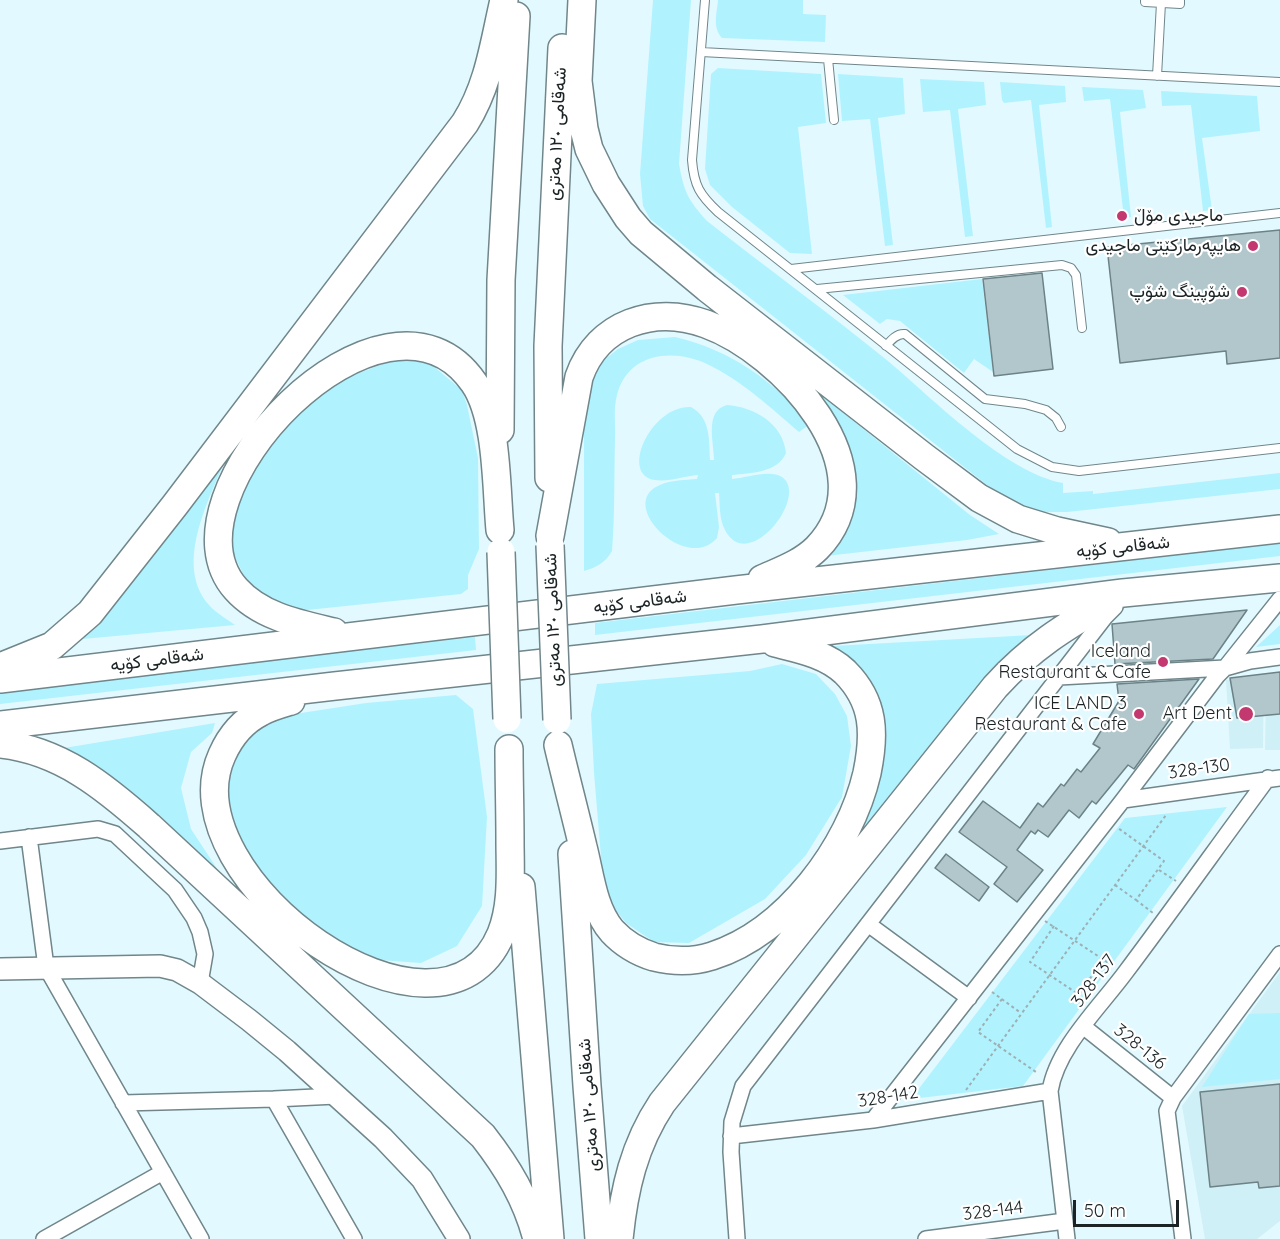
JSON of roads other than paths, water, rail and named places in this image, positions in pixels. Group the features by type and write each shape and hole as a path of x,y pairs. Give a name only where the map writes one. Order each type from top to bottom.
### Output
{"highway":[{"path":"0,668 51,646 78,625 96,606 176,505 465,123 476,105 486,80 504,0"},
{"path":"500,541 501,280 517,0"},
{"name":"شەقامی ١٢٠ مەتری","path":"567,0 561,67 548,346 550,540 557,733 572,854 586,1086 599,1239"},
{"path":"582,0 578,81 589,149 606,184 628,218 641,233 707,288 924,458 980,498 1018,519 1040,526 1091,539 1136,546"},
{"path":"550,540 579,376 590,352 609,334 633,322 658,316 677,317 707,324 753,351 783,376 814,412 833,443 841,464 843,487 839,509 834,523 817,548 792,566 736,590"},
{"path":"353,637 292,622 267,612 234,588 219,550 222,510 241,469 258,441 274,421 309,387 344,364 382,348 412,346 434,352 453,362 474,384 486,408 492,435 500,541 509,749 550,1239"},
{"name":"شەقامی کۆیە","path":"0,679 736,590 1280,529"},
{"path":"0,725 1280,578"},
{"path":"619,1239 630,1168 643,1134 662,1103 995,687 1043,641 1125,594"},
{"path":"557,733 593,889 601,915 613,932 638,951 671,960 698,960 724,952 754,935 786,910 825,866 853,818 865,782 872,750 873,736 868,709 863,696 843,671 816,654 762,639"},
{"path":"335,686 263,711 242,726 233,736 220,759 215,797 229,843 244,872 264,897 312,940 349,962 369,970 410,982 443,982 454,979 473,968 495,944 505,922 510,895 509,749"},
{"path":"0,744 36,751 78,770 111,793 148,826 483,1136 511,1174 531,1216 537,1239"}],"street":[{"path":"737,1239 730,1152 732,1122 743,1086 1125,594"},
{"path":"873,1120 1217,676 1280,599"},
{"path":"1059,677 1225,668 1250,660 1280,657"},
{"name":"328-130","path":"1123,800 1274,778"},
{"name":"328-137","path":"1067,1239 1050,1091 1053,1075 1062,1056 1274,778"},
{"path":"0,841 98,829 112,832 175,890 194,918 205,954 200,983"},
{"path":"30,837 46,967 201,1239"},
{"path":"868,924 969,998"},
{"path":"1183,1239 1167,1111 1173,1098 1280,954"},
{"path":"0,969 160,966 177,970 200,983 287,1052 383,1138 422,1179 459,1239"},
{"name":"328-136","path":"1084,1027 1173,1098"},
{"name":"328-142","path":"731,1136 873,1120 1050,1091"},
{"path":"123,1103 336,1096"},
{"path":"274,1099 354,1239"},
{"path":"44,1239 163,1172"},
{"name":"328-144","path":"926,1239 1065,1221"}],"lane":[{"path":"705,0 692,160 693,178 698,189 718,213 1017,449 1052,467 1065,470 1096,470 1280,448"},
{"path":"1145,0 1145,2 1180,4 1180,0"},
{"path":"1158,76 1161,3"},
{"path":"701,52 1280,82"},
{"path":"828,59 834,120"},
{"path":"790,269 1280,213"},
{"path":"817,289 1062,265 1071,268 1076,276 1082,328"},
{"path":"886,346 893,338 901,333 905,334 985,399 1025,404 1046,410 1056,418 1061,427"}],"place":[{"name":"ماجیدی مۆڵ","path":"1122,216"},
{"name":"هایپەرمارکێتی ماجیدی","path":"1253,246"},
{"name":"شۆپینگ شۆپ","path":"1242,292"},
{"name":"Iceland Restaurant & Cafe","path":"1163,662"},
{"name":"ICE LAND 3 Restaurant & Cafe","path":"1139,714"},
{"name":"Art Dent","path":"1246,714"}]}
